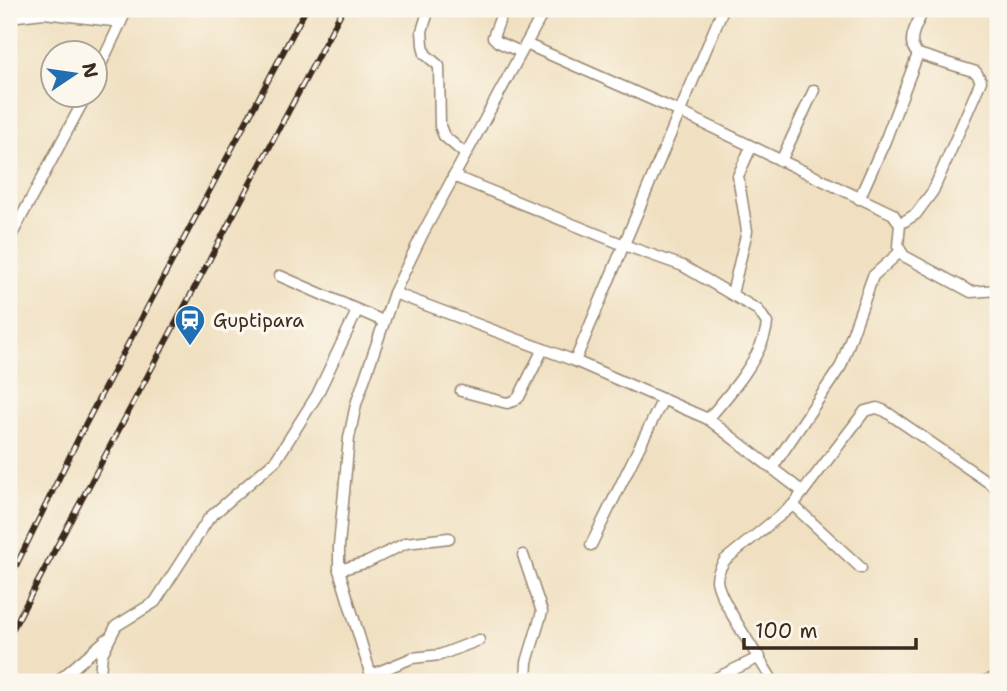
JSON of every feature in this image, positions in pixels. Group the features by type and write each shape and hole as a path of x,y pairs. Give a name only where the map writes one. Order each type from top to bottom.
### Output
{"street":[{"path":"108,49 127,9"},
{"path":"429,9 422,39 425,54 439,66 440,126 444,136 465,154"},
{"path":"496,9 501,16 492,33 494,39 523,48 680,112 896,216 900,224 897,240 900,252 971,292 997,292"},
{"path":"479,640 440,655 412,658 372,679 339,570 352,419 394,293 453,176 545,9"},
{"path":"575,361 723,9"},
{"path":"900,224 915,214 933,191 981,81 976,72 918,54 911,47 911,40 924,9"},
{"path":"9,17 44,13 121,22"},
{"path":"859,199 885,141 918,54"},
{"path":"780,161 814,90"},
{"path":"9,240 80,108"},
{"path":"732,294 747,231 738,176 751,147"},
{"path":"453,176 683,266 758,310 765,318 764,338 741,379 708,419"},
{"path":"772,468 841,366 873,276 900,252"},
{"path":"281,276 383,321"},
{"path":"394,293 575,361 708,419 803,492"},
{"path":"101,682 102,654 116,626 160,596 209,518 276,460 317,395 357,311"},
{"path":"461,391 507,403 514,401 519,397 543,349"},
{"path":"591,545 663,399"},
{"path":"773,682 724,601 717,580 720,568 725,560 793,505 860,416 871,408 885,411 998,489"},
{"path":"793,505 861,568"},
{"path":"339,570 368,562 406,543 449,538"},
{"path":"523,555 542,612 527,662 526,682"},
{"path":"57,682 110,638"},
{"path":"708,682 760,657"},
{"path":"982,682 998,677"}],"railway":[{"path":"9,580 85,425 306,9"},
{"path":"9,636 343,9"}],"place":[{"name":"Guptipara","path":"190,347"}]}
